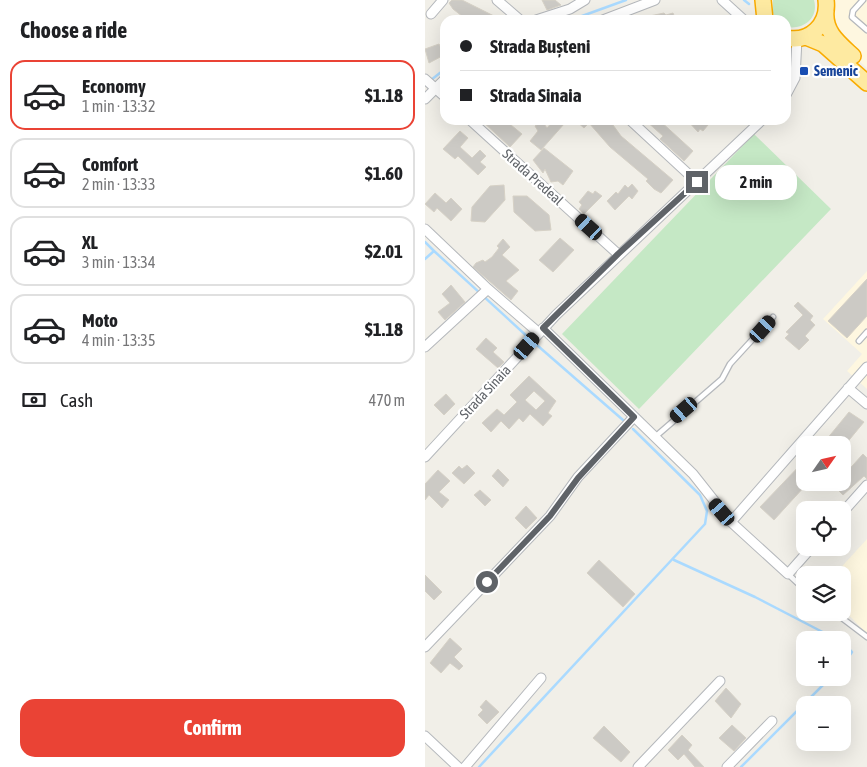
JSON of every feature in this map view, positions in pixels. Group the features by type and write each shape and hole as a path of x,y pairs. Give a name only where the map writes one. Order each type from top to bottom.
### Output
{"highway":[{"path":"763,0 764,15"},
{"path":"797,38 820,27 826,6"},
{"path":"826,6 826,24 829,32 867,69"},
{"path":"797,38 823,44 867,83"}],"street":[{"path":"431,14 443,0"},
{"path":"497,0 514,15"},
{"path":"551,15 570,9 585,0"},
{"path":"616,15 655,0"},
{"path":"722,0 738,15"},
{"path":"791,86 795,78 797,38"},
{"path":"791,66 796,67"},
{"path":"425,99 430,84 440,93"},
{"name":"Strada Predeal","path":"476,125 618,254"},
{"path":"635,125 697,182"},
{"name":"Strada Sinaia","path":"425,457 539,333 618,254 757,125"},
{"path":"425,229 487,290 634,417 693,474 731,522 788,574 804,556"},
{"path":"425,347 487,290"},
{"path":"731,522 867,367"},
{"path":"848,388 867,404"},
{"path":"425,647 550,516 578,478 634,417"},
{"path":"851,503 867,485"},
{"path":"465,767 541,678"},
{"path":"638,767 720,681"},
{"path":"727,767 772,721"},
{"path":"425,736 459,767"}],"lane":[{"path":"863,0 853,11 852,17 867,30"},
{"path":"655,438 721,379 730,364 773,317"},
{"path":"859,341 867,332"},
{"path":"788,574 796,582"},
{"path":"845,621 867,638"}],"shaded area":[{"path":"826,0 867,0 867,68 840,44"},
{"path":"867,271 867,389 847,371 862,354 823,319"},
{"path":"867,539 867,634 851,617 851,566 842,566"}],"green space":[{"path":"773,0 814,0 815,6 812,17 799,27 791,27 791,15 774,15"},
{"path":"754,134 831,209 639,409 562,334"}],"building":[{"path":"452,0 462,0 492,15 461,15 449,3"},
{"path":"542,0 555,0 561,5 547,10"},
{"path":"439,44 440,57 429,63 425,49"},
{"path":"486,125 511,125 522,134 510,147"},
{"path":"545,125 547,128 550,125 563,125 541,150 530,141 538,131 535,126"},
{"path":"591,125 613,125 621,136 673,180 661,193 654,189 646,181 648,179 610,147"},
{"path":"651,125 664,125 693,151 684,161 660,139 663,136"},
{"path":"692,125 708,125 703,131 700,129 698,132"},
{"path":"460,131 468,138 460,147 472,158 480,150 486,156 480,162 486,167 478,175 458,156 455,159 443,149"},
{"path":"544,148 573,171 563,185 558,181 551,182 545,169 543,173 533,160"},
{"path":"632,184 638,191 632,199 629,196 615,210 607,201 616,192 618,194 625,185 628,188"},
{"path":"504,185 505,200 485,222 471,221 472,207 490,186"},
{"path":"588,191 593,194 595,191 602,196 584,214 579,209 582,205 579,202"},
{"path":"435,193 446,203 451,198 462,209 451,221 437,208 434,212 425,204"},
{"path":"513,196 527,196 549,215 551,230 535,231 514,212"},
{"path":"560,238 574,250 553,272 539,260"},
{"path":"503,239 510,247 502,255 519,270 506,281 518,291 511,300 473,267 476,263 483,260 485,262 492,257"},
{"path":"867,279 867,316 847,338 828,321"},
{"path":"451,285 465,302 445,320 438,312 450,303 442,294"},
{"path":"798,302 813,316 810,320 815,325 805,336 809,340 799,350 785,338 789,334 786,332 803,315 794,306"},
{"path":"486,338 497,348 493,352 504,362 498,368 476,349"},
{"path":"529,376 556,401 548,413 552,416 543,426 530,414 523,422 519,418 509,429 501,421 491,432 482,423 497,409 504,415 517,402 510,395","holes":["534,391 545,401 536,410 525,400"]},
{"path":"446,394 455,404 444,415 434,405"},
{"path":"849,412 864,422 851,438 851,436 829,436"},
{"path":"863,454 867,458 867,479 864,476 851,488 851,467"},
{"path":"467,465 475,473 464,484 452,473 459,466 462,469"},
{"path":"498,469 509,480 503,487 492,476"},
{"path":"796,469 796,491 800,491 774,520 760,507"},
{"path":"438,470 450,481 439,492 449,500 442,508 429,495 425,500 425,484"},
{"path":"480,490 491,500 485,506 474,495"},
{"path":"839,491 847,491 843,495"},
{"path":"526,506 537,518 526,529 515,518"},
{"path":"599,560 635,594 623,607 587,573"},
{"path":"425,575 442,592 434,600 425,591"},
{"path":"450,638 462,649 454,657 463,666 459,670 450,663 441,673 430,663"},
{"path":"726,688 741,704 731,718 715,701"},
{"path":"486,700 499,712 487,724 478,715 483,710 480,707"},
{"path":"732,725 746,738 734,751 719,738"},
{"path":"604,726 630,752 621,762 593,738"},
{"path":"682,735 692,745 688,750 704,767 695,767 684,754 678,760 668,750"}],"waterway":[{"path":"585,15 626,0"},
{"path":"744,0 749,4"},
{"path":"431,80 440,73"},
{"path":"425,242 434,251 425,259"},
{"path":"434,251 530,339 623,420"},
{"path":"479,767 705,524 707,511 700,495 633,429"},
{"path":"674,560 755,597 821,631"},
{"path":"741,767 822,686"}],"place":[{"name":"Semenic","path":"804,71"}],"route":[{"path":"487,582 550,516 578,478 634,417 543,328 618,254 697,182"}]}
